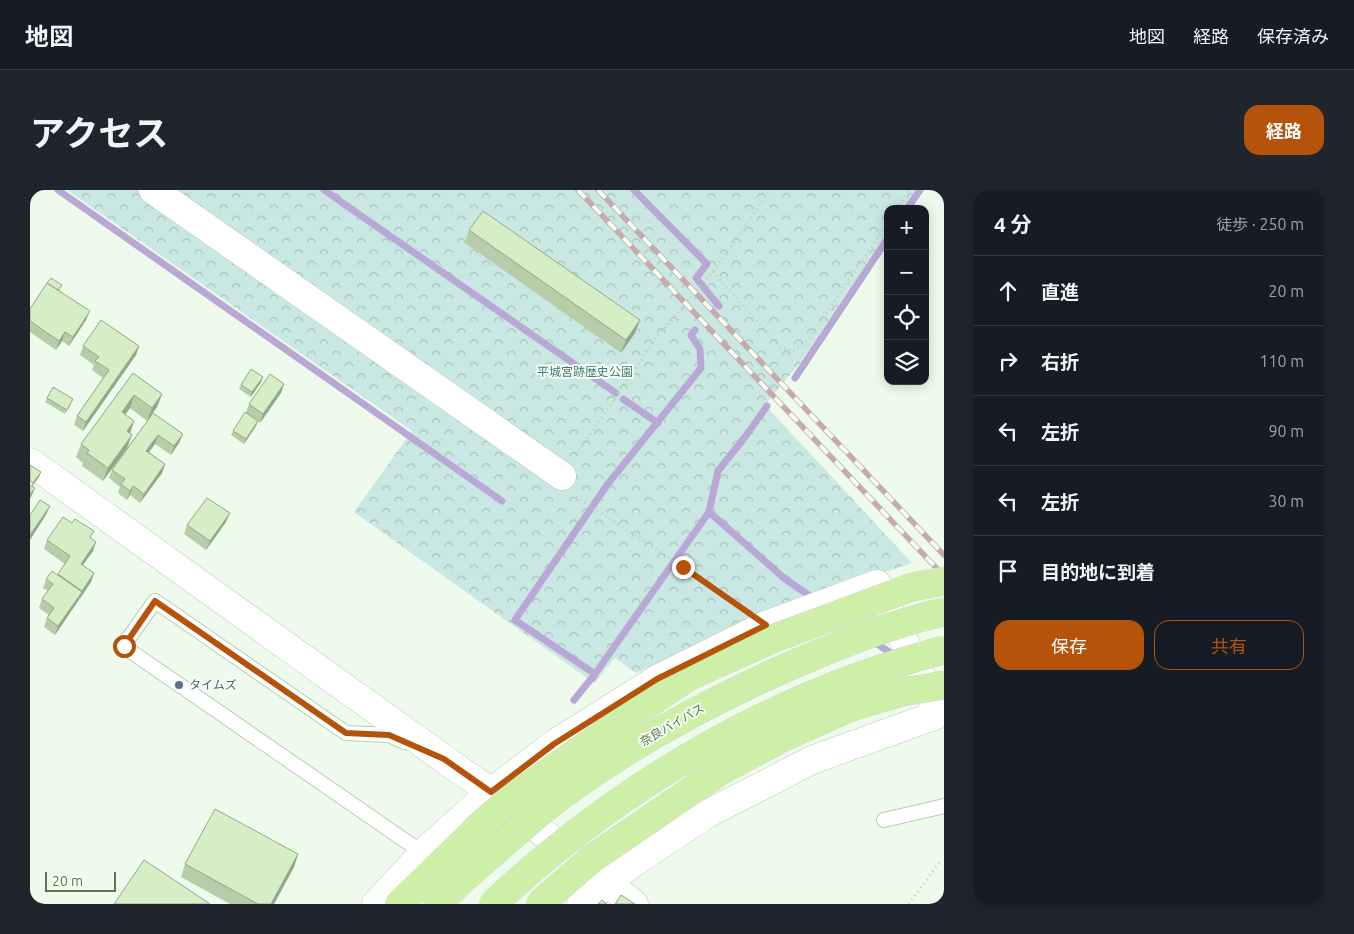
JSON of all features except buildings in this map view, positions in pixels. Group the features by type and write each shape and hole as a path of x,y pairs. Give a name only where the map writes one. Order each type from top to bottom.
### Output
{"highway":[{"path":"399,904 472,832 514,796 690,676 772,638 912,587 944,581"},
{"name":"奈良バイパス","path":"437,904 510,837 566,792 653,735 701,707 760,678 856,638 923,616 944,612"},
{"path":"493,904 532,867 614,804 708,746 798,700 902,661 944,650"},
{"path":"540,904 590,860 728,767 784,737 851,707 902,692 944,685"}],"street":[{"path":"153,190 562,476"},
{"path":"30,462 491,792 634,904"},
{"path":"376,904 423,853 491,792 554,744 657,679 766,625 877,584 942,715 812,760 707,814 633,863 581,904"}],"lane":[{"path":"423,853 124,646 155,601 346,733 389,735 444,759"},
{"path":"884,820 944,806"}],"path":[{"path":"562,476 658,335 713,272 770,190"},
{"path":"900,205 909,190"},
{"path":"713,272 780,347 793,351 808,340 884,228"},
{"path":"584,502 667,556 766,625"},
{"path":"909,904 940,861"}],"green space":[{"name":"平城宮跡歴史公園","path":"67,190 916,190 907,205 884,205 884,238 800,363 765,405 912,563 770,611 636,673 615,658 594,683 354,512 412,431"}],"waterway":[{"path":"58,190 502,501"},
{"path":"324,190 616,393"},
{"path":"634,190 707,264 696,278 719,306"},
{"path":"910,205 920,190"},
{"path":"795,378 884,244"},
{"path":"595,674 515,620 607,485 701,368 700,349 691,335 695,330"},
{"path":"623,399 658,423"},
{"path":"574,700 595,674 709,512 718,471 767,406"},
{"path":"709,512 784,578 810,596"},
{"path":"873,641 895,656"}],"railway":[{"path":"578,190 944,576"},
{"path":"598,190 944,555"}],"place":[{"name":"タイムズ","path":"179,685"}],"route":[{"path":"124,646 155,601 346,733 389,735 444,759 491,792 554,744 657,679 766,625 683,567"}]}
